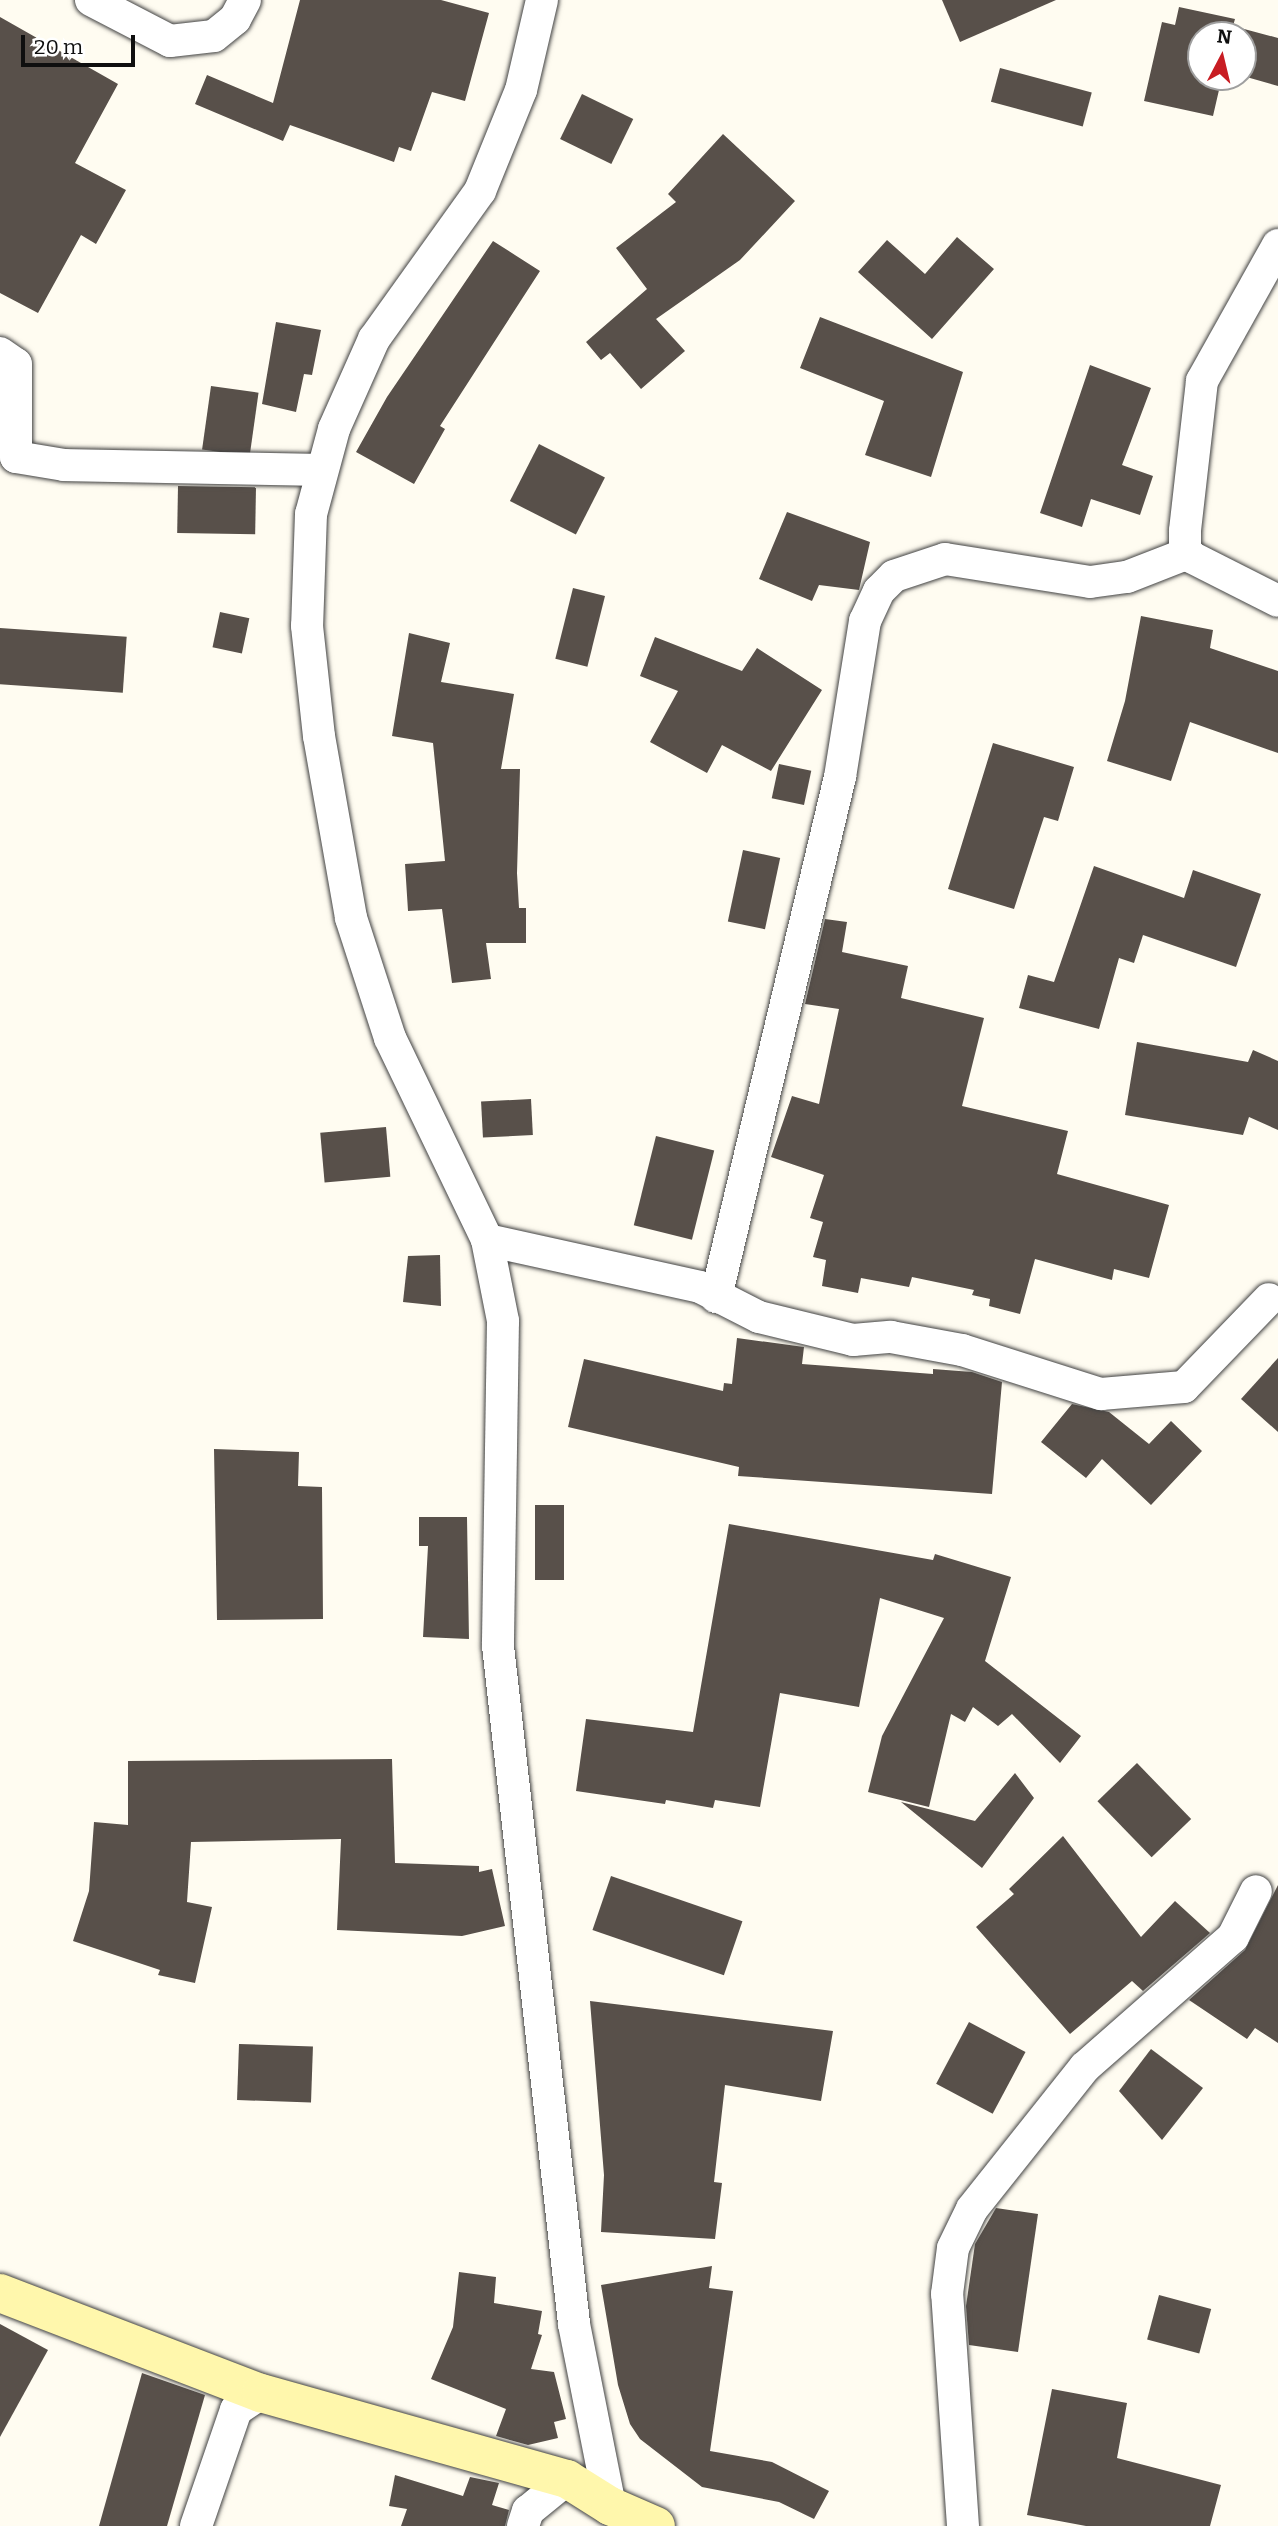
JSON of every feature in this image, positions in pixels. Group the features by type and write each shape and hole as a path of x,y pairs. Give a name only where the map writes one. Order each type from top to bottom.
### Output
{"street":[{"path":"91,0 170,41 214,36 235,19 245,0"},
{"path":"542,0 521,90 480,191 374,339 320,470 310,514 307,626 319,736 351,918 390,1038 487,1240 503,1321 498,1646 574,2324 610,2506"},
{"path":"1186,554 1187,491 1202,381 1278,245"},
{"path":"0,354 16,364 16,457 64,465 320,470"},
{"path":"716,1297 840,777 865,621 879,591 894,576 945,559 1090,582 1127,578 1186,554 1278,601"},
{"path":"487,1240 700,1287 759,1317 853,1340 891,1338 962,1350 1101,1394 1184,1387 1269,1299"},
{"path":"963,2526 947,2294 953,2248 972,2209 1085,2067 1233,1937 1256,1891"},
{"path":"0,2293 261,2393 567,2479 610,2506 656,2526"},
{"path":"196,2526 236,2410 261,2393"},
{"path":"523,2526 528,2511 567,2479"}],"building":[{"path":"300,0 441,0 489,13 465,101 432,92 411,151 399,147 394,162 290,125 283,141 195,104 207,75 273,103"},
{"path":"942,0 1056,0 960,42"},
{"path":"1179,7 1235,19 1187,21 1187,91 1219,91 1213,116 1144,101 1162,22 1175,25"},
{"path":"0,17 118,84 75,163 126,190 96,244 81,235 38,313 0,293"},
{"path":"1257,32 1278,38 1278,86 1257,80"},
{"path":"1000,68 1092,93 1083,126 991,102"},
{"path":"582,94 633,119 611,164 560,139"},
{"path":"723,134 795,201 740,260 656,319 685,351 641,389 610,353 601,360 586,342 647,289 616,248 676,202 668,194"},
{"path":"957,237 994,269 932,339 858,272 887,240 925,274"},
{"path":"493,241 540,271 440,426 445,429 414,484 356,452 387,397"},
{"path":"820,317 963,372 931,477 865,455 884,401 800,368"},
{"path":"276,322 321,330 312,375 304,374 296,412 262,404"},
{"path":"1090,365 1151,388 1122,465 1153,476 1140,515 1091,499 1082,527 1040,513"},
{"path":"211,386 259,393 250,456 202,449"},
{"path":"539,444 605,478 576,535 510,501"},
{"path":"178,486 256,487 255,534 177,533"},
{"path":"787,512 870,542 859,590 819,585 812,601 759,579"},
{"path":"573,588 605,596 587,667 555,659"},
{"path":"220,612 249,618 242,653 213,647"},
{"path":"1141,616 1213,630 1210,648 1278,671 1278,753 1190,722 1171,781 1107,761 1125,701"},
{"path":"0,628 127,637 123,693 0,684"},
{"path":"409,633 450,643 441,682 514,694 501,769 520,769 517,873 519,908 526,908 526,943 486,943 491,979 452,983 442,909 408,911 405,864 445,861 433,743 392,736"},
{"path":"655,637 742,671 757,648 822,690 771,771 722,745 707,773 650,742 678,691 640,676"},
{"path":"993,743 1074,767 1058,821 1044,817 1014,909 948,889"},
{"path":"779,764 811,771 804,805 772,798"},
{"path":"743,850 780,858 765,929 728,921"},
{"path":"1094,866 1184,898 1193,870 1261,894 1236,967 1143,935 1134,963 1119,958 1099,1029 1019,1008 1028,975 1054,982"},
{"path":"825,919 847,922 842,952 908,966 901,998 984,1018 962,1106 1068,1131 1057,1174 1169,1205 1149,1278 1114,1269 1112,1280 1035,1259 1020,1314 989,1306 990,1299 972,1295 974,1290 912,1277 909,1287 861,1278 858,1293 822,1286 826,1260 813,1257 823,1222 810,1218 824,1175 771,1157 792,1096 819,1104 839,1009 805,1004"},
{"path":"1137,1042 1248,1062 1253,1050 1278,1061 1278,1130 1249,1117 1243,1135 1125,1115"},
{"path":"531,1099 533,1135 483,1138 481,1102"},
{"path":"386,1127 390,1177 325,1183 320,1133"},
{"path":"656,1136 714,1151 692,1240 634,1225"},
{"path":"440,1255 441,1306 403,1302 408,1256"},
{"path":"737,1338 804,1347 802,1364 933,1374 933,1369 972,1372 1002,1382 992,1494 738,1476 739,1467 568,1427 584,1359 723,1391 724,1383 732,1384"},
{"path":"1278,1358 1278,1432 1241,1399"},
{"path":"1072,1404 1109,1412 1149,1444 1171,1421 1202,1451 1151,1505 1102,1459 1086,1478 1041,1442"},
{"path":"214,1449 299,1452 298,1486 322,1487 323,1619 217,1620"},
{"path":"535,1505 564,1505 564,1580 535,1580"},
{"path":"419,1517 467,1517 469,1639 423,1637 428,1546 419,1546"},
{"path":"729,1524 933,1560 935,1554 1011,1577 985,1661 1081,1736 1060,1763 1012,1714 998,1726 973,1707 965,1722 951,1714 929,1807 868,1792 882,1736 944,1618 880,1598 859,1707 780,1693 760,1807 715,1800 713,1808 666,1800 665,1804 576,1791 586,1719 693,1732"},
{"path":"392,1759 395,1863 479,1866 479,1872 492,1869 505,1926 462,1936 337,1930 341,1839 191,1842 187,1902 212,1907 195,1983 158,1975 160,1970 73,1941 89,1891 94,1822 128,1825 128,1761"},
{"path":"1137,1763 1191,1819 1152,1857 1097,1801"},
{"path":"1015,1773 1034,1798 982,1868 901,1802 975,1821"},
{"path":"1063,1836 1141,1937 1175,1901 1210,1933 1143,1991 1132,1981 1070,2034 976,1927 1014,1894 1009,1889"},
{"path":"611,1876 742,1921 724,1975 592,1930"},
{"path":"1278,1885 1278,2043 1255,2028 1247,2039 1189,2000 1245,1950"},
{"path":"590,2001 833,2031 821,2101 725,2085 714,2182 722,2183 715,2239 601,2232 604,2175"},
{"path":"969,2022 1026,2052 993,2114 936,2084"},
{"path":"239,2044 313,2047 311,2103 237,2100"},
{"path":"1151,2049 1203,2088 1162,2140 1119,2091"},
{"path":"996,2208 1038,2214 1018,2352 969,2345 966,2306 975,2244"},
{"path":"712,2266 709,2288 733,2291 710,2451 772,2462 829,2491 814,2519 779,2502 702,2487 640,2439 630,2424 618,2385 601,2285"},
{"path":"459,2272 496,2277 494,2303 542,2311 538,2334 542,2335 531,2369 554,2372 566,2419 554,2422 558,2438 528,2445 496,2436 506,2409 431,2379 453,2327"},
{"path":"1159,2295 1211,2309 1199,2353 1147,2339"},
{"path":"0,2324 48,2350 0,2437"},
{"path":"142,2373 205,2395 167,2526 99,2526"},
{"path":"1052,2389 1127,2403 1117,2458 1221,2485 1210,2526 1086,2526 1027,2515"},
{"path":"395,2475 463,2496 470,2477 499,2483 492,2505 509,2510 505,2526 401,2526 407,2509 389,2506"}]}
